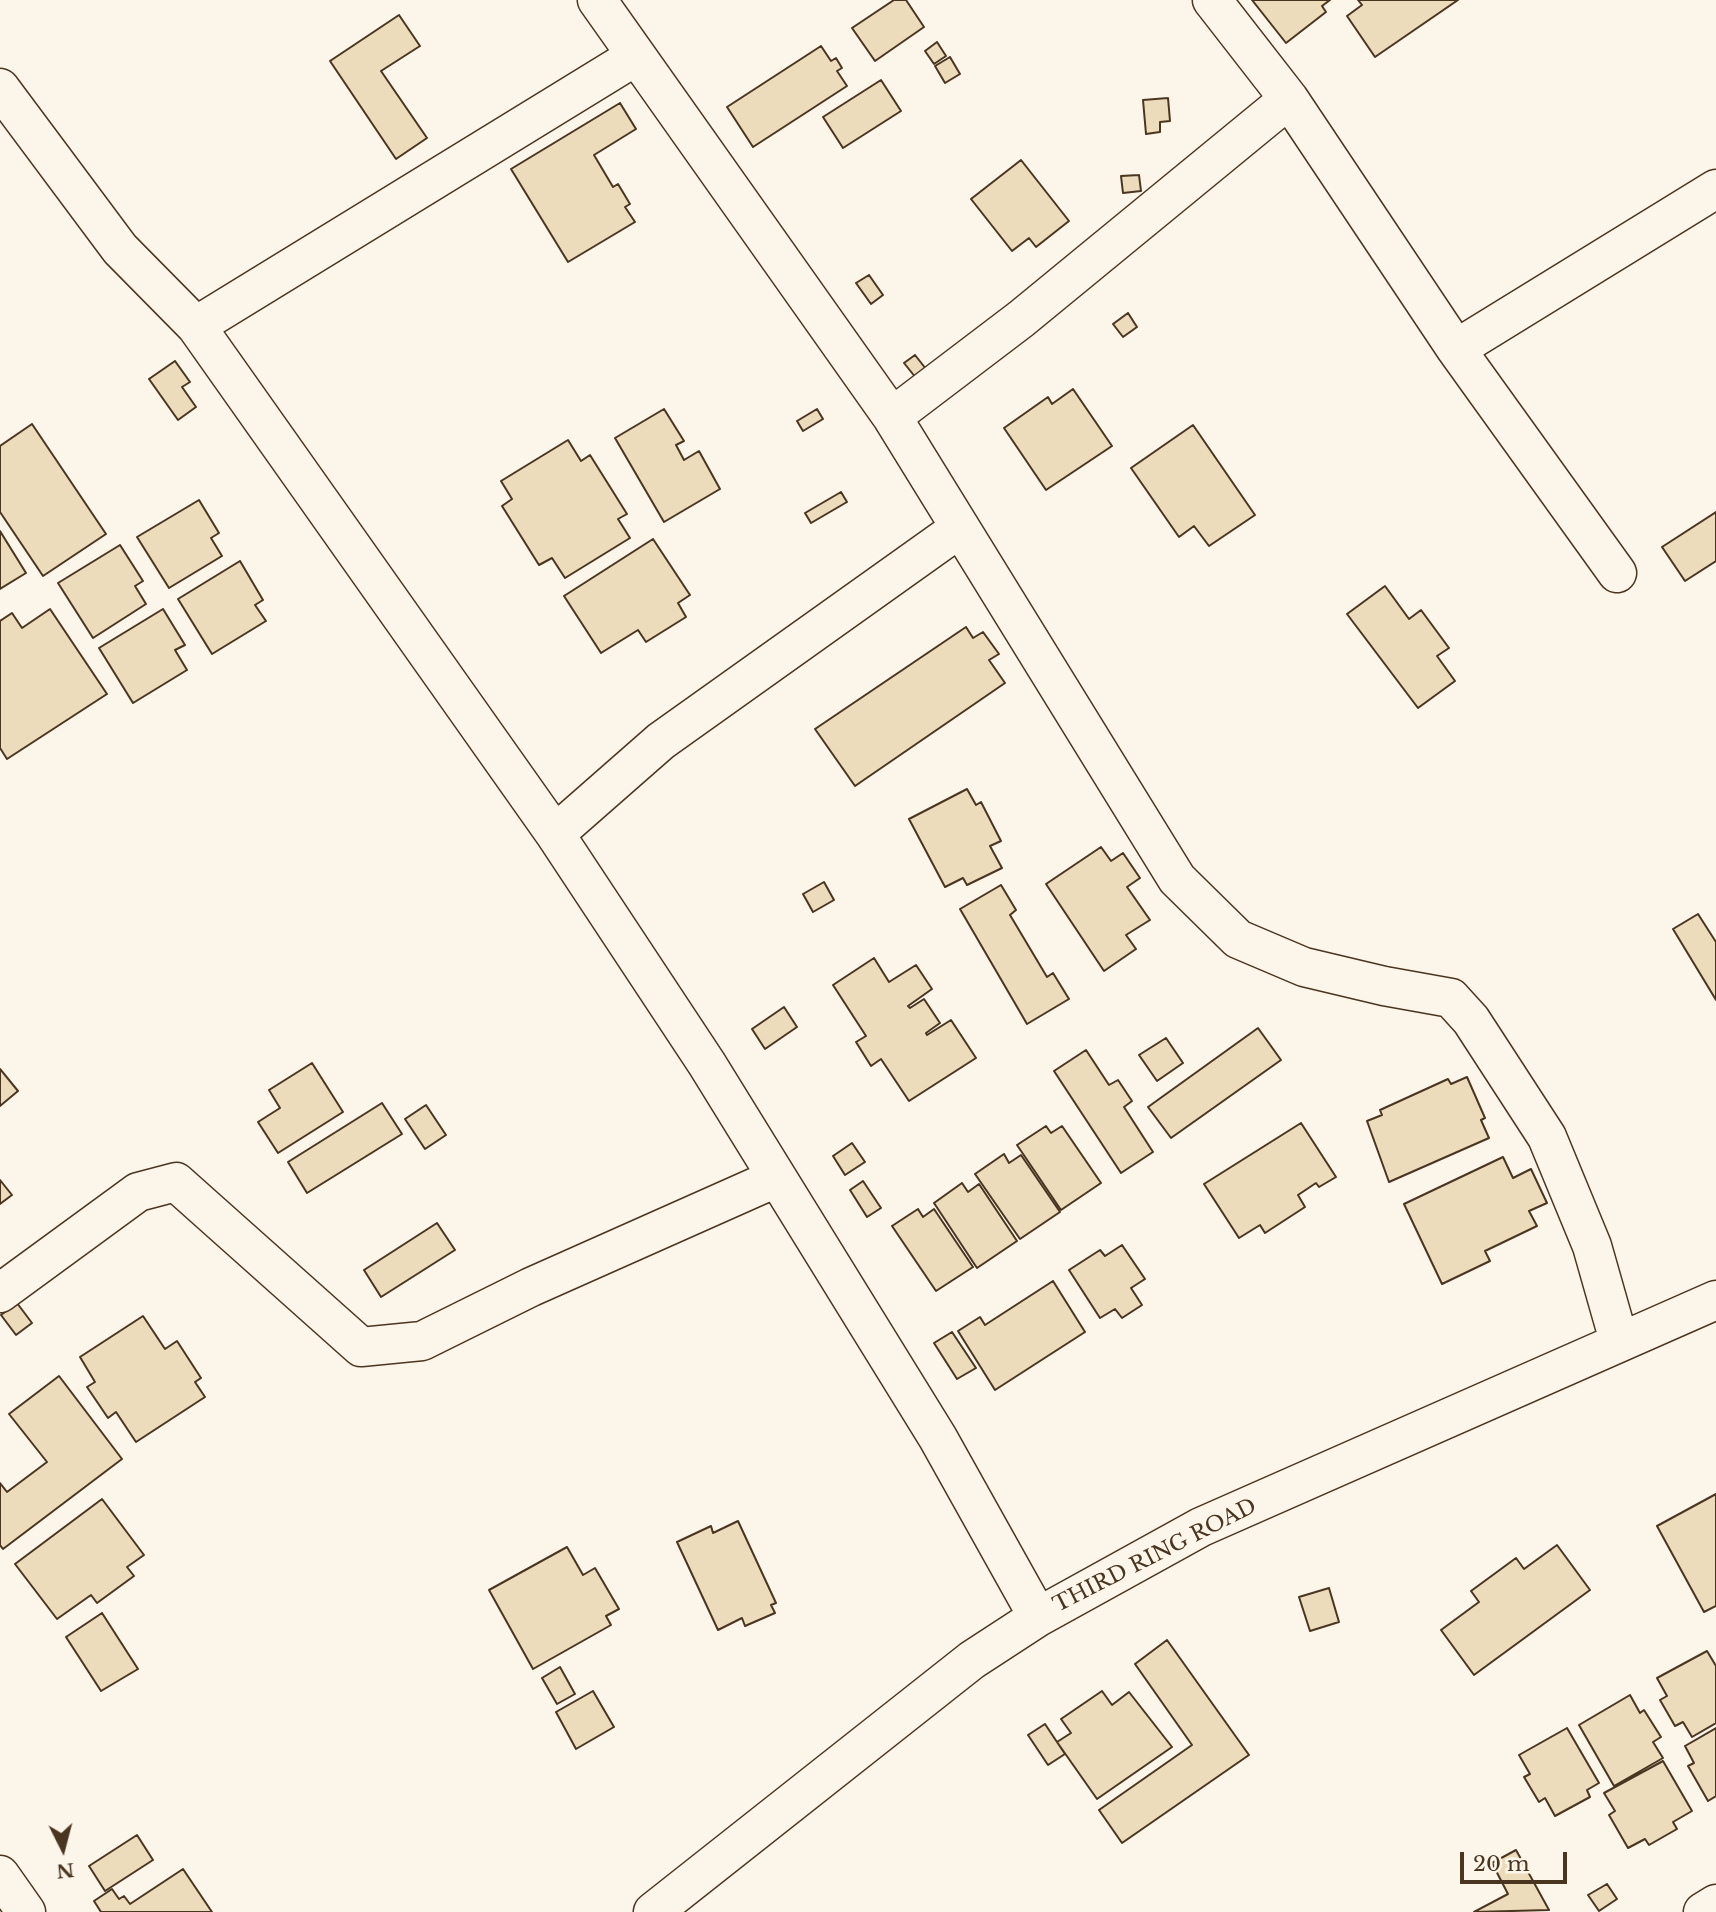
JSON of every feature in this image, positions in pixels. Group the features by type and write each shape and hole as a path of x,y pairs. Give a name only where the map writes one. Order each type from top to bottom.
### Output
{"street":[{"path":"597,0 892,417 1177,879 1238,939 1304,967 1451,998 1471,1020 1547,1137 1591,1246 1619,1341"},
{"path":"1212,0 1289,99 1456,349 1617,573"},
{"path":"196,326 636,56"},
{"path":"0,88 120,249 196,326 555,834 707,1064 938,1438 1038,1617"},
{"path":"892,417 1021,319 1289,99"},
{"path":"1456,349 1716,189"},
{"path":"555,834 661,741 960,528"},
{"path":"0,1293 138,1192 176,1182 361,1347 422,1341 531,1287 776,1178"},
{"name":"THIRD RING ROAD","path":"653,1912 972,1660 1038,1617 1201,1527 1716,1300"},
{"path":"0,1875 26,1912"},
{"path":"1703,1912 1716,1904"}],"building":[{"path":"894,0 906,0 924,27 875,61 852,28"},
{"path":"1252,0 1330,0 1322,6 1326,12 1286,43"},
{"path":"1358,0 1458,0 1375,57 1347,16 1362,5"},
{"path":"399,15 420,46 381,71 427,138 396,159 330,61"},
{"path":"937,42 946,56 934,64 925,51"},
{"path":"821,46 831,61 836,58 842,68 837,71 847,86 753,147 727,107"},
{"path":"950,57 960,74 945,83 935,66"},
{"path":"881,80 901,111 843,148 823,117"},
{"path":"1168,98 1170,121 1160,122 1160,132 1146,134 1143,100"},
{"path":"620,103 636,129 594,155 613,187 618,184 630,204 625,207 635,222 568,262 511,169"},
{"path":"1021,160 1069,221 1036,247 1029,238 1012,251 971,199"},
{"path":"1139,175 1141,191 1123,193 1121,176"},
{"path":"869,275 883,295 871,304 856,283"},
{"path":"1128,313 1137,327 1123,337 1113,324"},
{"path":"915,355 926,369 916,378 904,363"},
{"path":"175,361 190,382 182,387 196,407 178,420 149,379"},
{"path":"1073,389 1112,446 1046,490 1004,428 1048,397 1052,404"},
{"path":"664,409 684,441 676,445 684,460 699,451 720,489 664,522 615,438"},
{"path":"817,409 823,419 803,431 797,421"},
{"path":"32,424 106,534 43,576 0,512 0,446"},
{"path":"1193,425 1255,515 1209,546 1194,526 1179,537 1131,468"},
{"path":"568,440 581,461 590,455 627,514 618,519 630,538 565,578 552,558 539,565 502,506 512,499 501,481"},
{"path":"841,492 847,502 811,523 805,513"},
{"path":"199,500 219,533 211,538 222,556 169,588 137,537"},
{"path":"1716,512 1716,561 1685,581 1662,547"},
{"path":"0,531 26,573 0,589"},
{"path":"653,539 690,595 678,603 686,617 646,642 638,630 601,653 564,596"},
{"path":"120,545 143,581 135,586 146,604 93,638 58,583"},
{"path":"240,561 263,600 255,605 266,621 212,654 178,599"},
{"path":"1385,586 1409,619 1421,610 1449,648 1437,656 1455,681 1418,708 1347,614"},
{"path":"50,609 107,694 7,759 0,748 0,621 12,613 22,628"},
{"path":"163,609 185,645 175,650 187,670 133,703 99,648"},
{"path":"966,627 973,638 983,632 999,654 989,660 1005,683 855,786 815,729"},
{"path":"967,789 976,805 981,802 1001,841 990,846 1002,868 967,885 963,878 945,887 909,819"},
{"path":"1101,847 1111,861 1123,853 1140,878 1127,887 1150,920 1126,935 1136,949 1104,971 1046,884"},
{"path":"824,882 834,900 813,912 803,894"},
{"path":"1001,885 1016,910 1010,915 1047,977 1053,973 1069,999 1027,1024 960,909"},
{"path":"1698,914 1716,942 1716,1000 1673,929"},
{"path":"874,958 889,982 916,965 932,989 908,1006 910,1008 924,999 940,1023 926,1033 927,1035 951,1020 976,1058 909,1101 881,1059 871,1066 856,1042 866,1036 833,985"},
{"path":"784,1007 797,1027 765,1049 752,1029"},
{"path":"1258,1028 1281,1060 1171,1138 1148,1107"},
{"path":"1166,1038 1183,1063 1157,1081 1139,1055"},
{"path":"1086,1050 1109,1085 1118,1080 1132,1101 1124,1107 1153,1152 1121,1173 1054,1071"},
{"path":"312,1063 343,1112 278,1153 258,1122 280,1108 269,1090"},
{"path":"0,1069 18,1091 0,1106"},
{"path":"1467,1077 1485,1118 1481,1120 1489,1138 1389,1182 1367,1121 1382,1115 1380,1110 1448,1079 1451,1084"},
{"path":"382,1103 402,1134 307,1193 288,1162"},
{"path":"426,1105 446,1135 425,1149 405,1119"},
{"path":"1301,1123 1336,1177 1319,1187 1316,1183 1298,1195 1305,1207 1265,1233 1260,1225 1239,1238 1204,1184"},
{"path":"1046,1126 1051,1133 1062,1126 1101,1183 1061,1210 1017,1145"},
{"path":"852,1143 865,1162 845,1175 833,1156"},
{"path":"1004,1154 1009,1163 1021,1155 1060,1212 1020,1239 975,1174"},
{"path":"1503,1157 1513,1178 1531,1169 1547,1203 1529,1211 1537,1226 1485,1251 1490,1261 1442,1284 1404,1204"},
{"path":"0,1180 12,1195 0,1204"},
{"path":"863,1181 881,1208 867,1217 850,1190"},
{"path":"962,1183 968,1192 979,1184 1017,1241 977,1268 934,1203"},
{"path":"918,1209 923,1217 934,1209 973,1267 936,1291 892,1226"},
{"path":"437,1223 455,1250 381,1297 364,1270"},
{"path":"1122,1245 1145,1279 1131,1288 1142,1305 1122,1318 1115,1309 1100,1318 1069,1270 1100,1250 1105,1256"},
{"path":"1053,1281 1085,1332 995,1390 958,1331 980,1317 985,1325"},
{"path":"17,1303 32,1323 16,1335 1,1315"},
{"path":"143,1316 165,1349 177,1341 201,1378 195,1382 205,1397 136,1442 116,1412 108,1418 87,1387 95,1382 80,1357"},
{"path":"952,1332 976,1368 957,1379 934,1343"},
{"path":"59,1376 122,1459 3,1549 0,1545 0,1483 7,1492 47,1462 9,1414"},
{"path":"1716,1494 1716,1606 1704,1612 1657,1526"},
{"path":"102,1499 144,1555 127,1567 134,1576 97,1603 91,1595 57,1619 15,1564"},
{"path":"738,1521 776,1603 771,1605 775,1613 745,1626 742,1618 718,1630 677,1542 711,1526 713,1533"},
{"path":"1557,1545 1590,1590 1474,1675 1441,1630 1479,1602 1471,1591 1516,1558 1524,1569"},
{"path":"567,1547 583,1575 595,1568 619,1609 606,1616 611,1625 533,1669 489,1590"},
{"path":"1329,1588 1339,1622 1310,1631 1299,1597"},
{"path":"102,1613 138,1669 101,1691 66,1637"},
{"path":"1167,1640 1249,1755 1122,1843 1099,1810 1192,1745 1135,1664"},
{"path":"1707,1651 1716,1666 1716,1723 1692,1737 1683,1722 1675,1726 1660,1700 1667,1696 1657,1678"},
{"path":"560,1667 575,1694 557,1704 542,1678"},
{"path":"593,1691 614,1727 576,1749 556,1712"},
{"path":"1102,1691 1112,1705 1129,1692 1172,1747 1097,1799 1057,1742 1071,1733 1061,1719"},
{"path":"1630,1695 1640,1713 1644,1710 1661,1737 1653,1742 1663,1758 1614,1786 1579,1725"},
{"path":"1045,1724 1065,1754 1048,1765 1028,1735"},
{"path":"1567,1728 1599,1783 1587,1790 1590,1797 1555,1816 1545,1798 1539,1802 1524,1777 1530,1774 1519,1755"},
{"path":"1716,1728 1716,1796 1708,1801 1688,1766 1694,1763 1685,1746"},
{"path":"1663,1761 1692,1811 1673,1822 1677,1829 1649,1845 1645,1839 1628,1848 1609,1815 1615,1811 1604,1793"},
{"path":"137,1835 153,1860 105,1891 89,1866"},
{"path":"1516,1850 1549,1910 1474,1912 1508,1894 1492,1863"},
{"path":"183,1869 212,1912 101,1912 94,1901 112,1889 119,1899 124,1896 130,1904"},
{"path":"1607,1884 1617,1899 1599,1911 1588,1895"}]}
